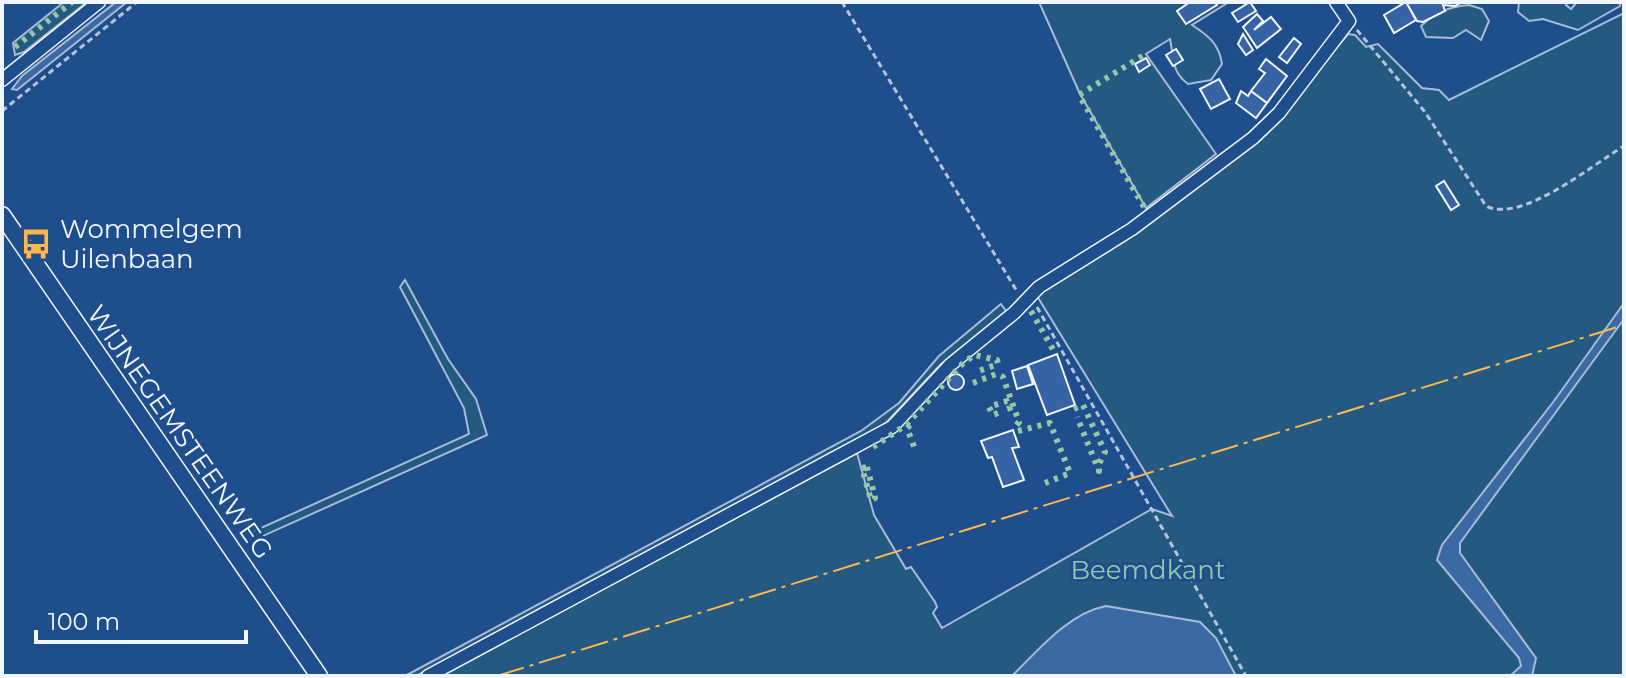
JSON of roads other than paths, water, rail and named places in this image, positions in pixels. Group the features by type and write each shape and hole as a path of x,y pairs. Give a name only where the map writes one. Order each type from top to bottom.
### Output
{"street":[{"path":"2,80 99,2"},
{"path":"428,676 883,434 899,421 950,365 1039,287 1132,229 1253,138 1279,113 1349,21 1336,2"},
{"name":"WIJNEGEMSTEENWEG","path":"2,215 319,676"}],"place":[{"name":"Wommelgem Uilenbaan","path":"36,244"}],"park label":[{"name":"Beemdkant","path":"1148,570"}]}
